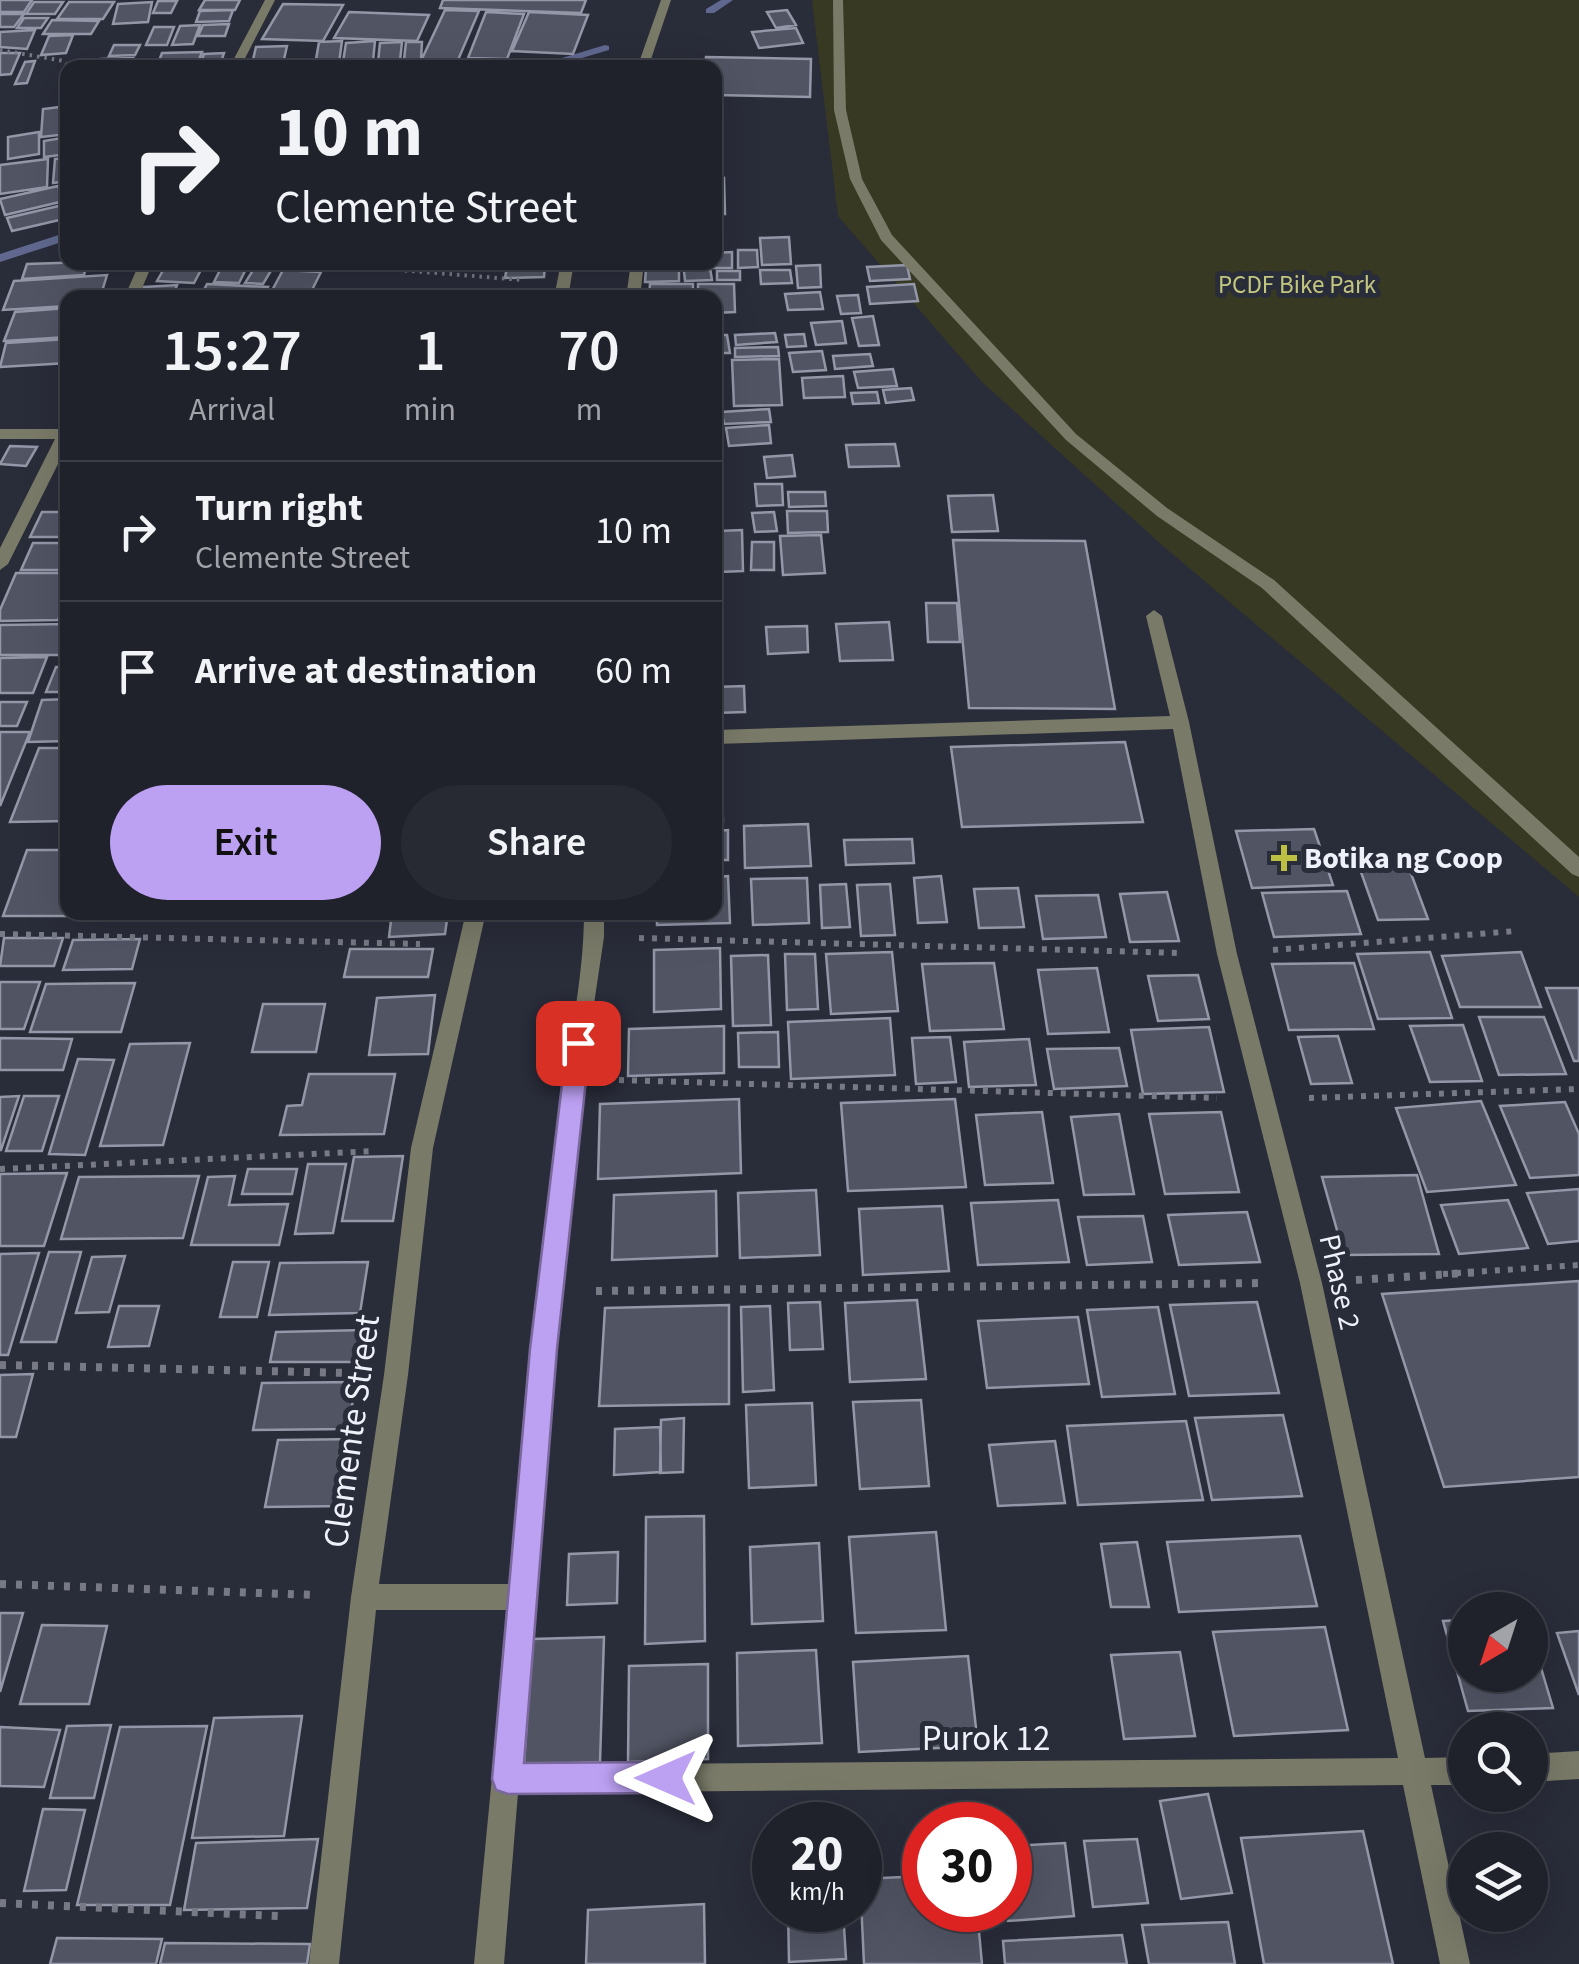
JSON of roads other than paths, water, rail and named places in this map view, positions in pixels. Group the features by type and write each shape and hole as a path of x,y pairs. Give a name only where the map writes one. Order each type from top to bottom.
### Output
{"street":[{"path":"237,60 270,0"},
{"path":"645,60 666,0"},
{"path":"838,0 840,110 856,179 886,237 1071,437 1162,512 1268,584 1579,869"},
{"path":"0,434 60,432"},
{"path":"0,564 60,444"},
{"name":"Phase 2","path":"1154,616 1180,722 1226,954 1311,1283 1455,1964"},
{"path":"722,737 1180,722"},
{"name":"Clemente Street","path":"324,1964 364,1597 396,1374 422,1148 475,920"},
{"path":"490,1964 550,1291 594,925"},
{"path":"364,1597 523,1597"},
{"path":"1548,1767 1579,1765"},
{"name":"Purok 12","path":"508,1779 1448,1772"}],"waterway":[{"path":"710,11 728,0"},
{"path":"562,60 605,48"},
{"path":"0,258 60,239"}],"place":[{"name":"Botika ng Coop","path":"1284,858"}],"park label":[{"name":"PCDF Bike Park","path":"1297,284"}]}
